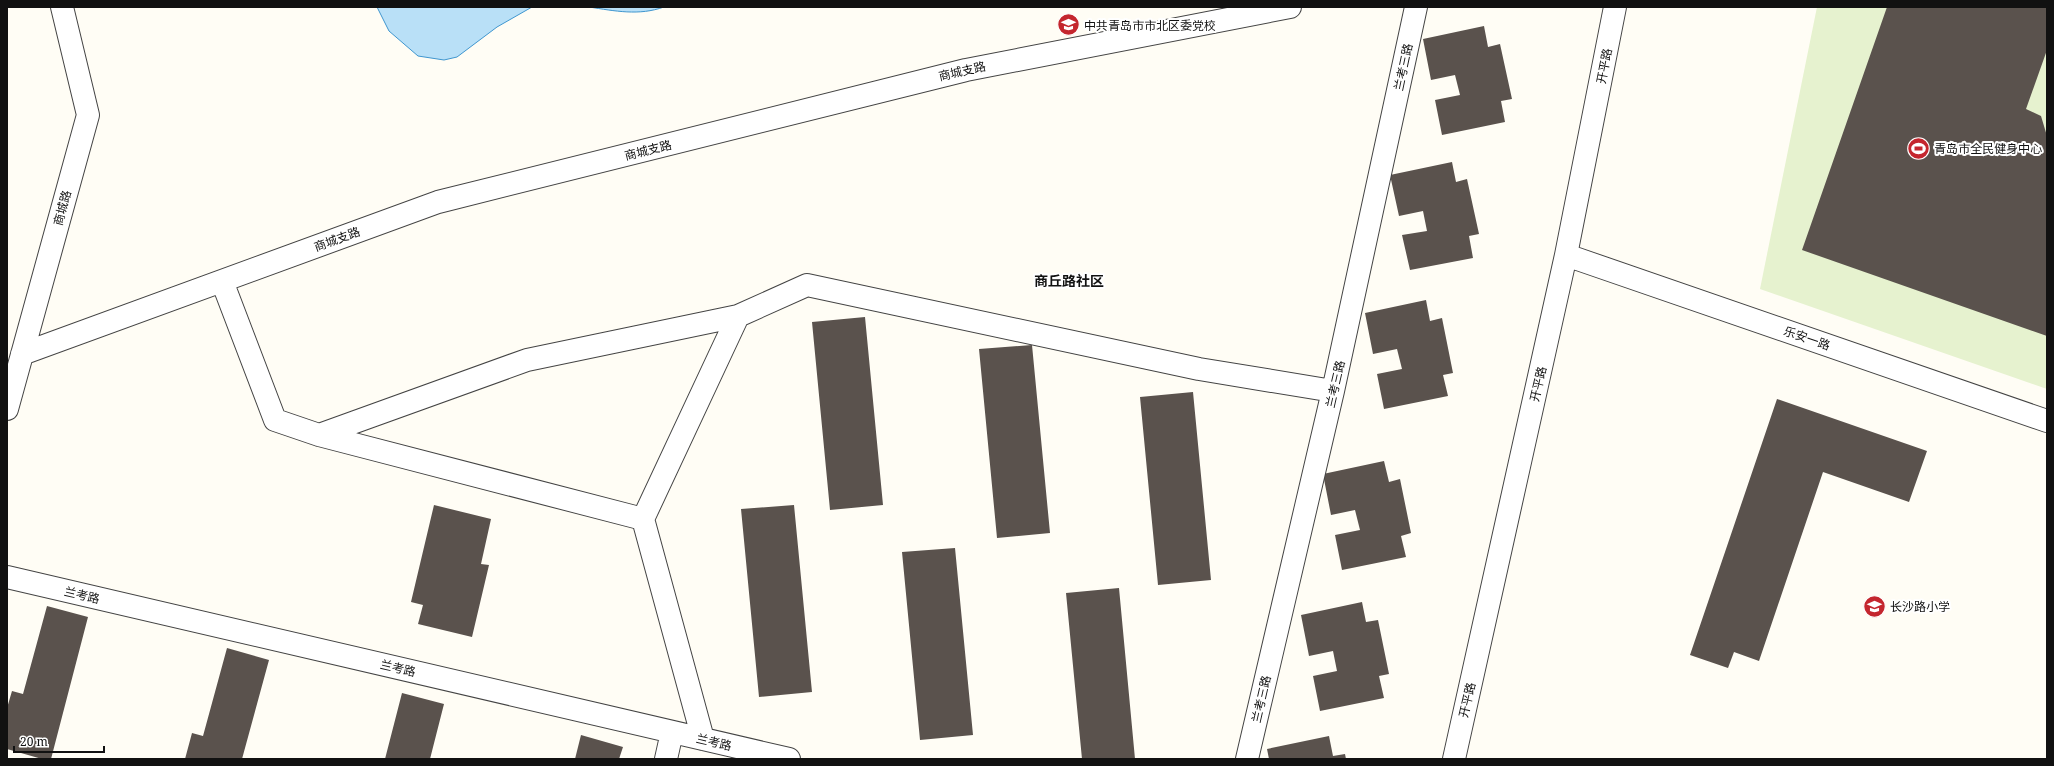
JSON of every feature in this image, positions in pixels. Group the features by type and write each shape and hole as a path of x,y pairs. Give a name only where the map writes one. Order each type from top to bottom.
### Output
{"street":[{"name":"商城路","path":"7,409 88,115 62,7"},
{"name":"商城支路","path":"22,354 438,202 966,70 1290,7"},
{"name":"兰考三路","path":"1247,759 1333,391 1416,7"},
{"name":"开平路","path":"1454,759 1566,255 1616,7"},
{"name":"乐安一路","path":"1566,255 2047,421"},
{"path":"222,281 275,420 320,435 643,519"},
{"path":"320,435 527,360 738,316 807,285 1199,369 1333,391"},
{"path":"703,739 643,519 738,316"},
{"name":"兰考路","path":"7,578 789,759"},
{"path":"666,759 672,732"}],"green space":[{"name":"青岛市全民健身中心","path":"1817,7 2047,7 2047,389 1760,289"}],"water":[{"path":"377,7 532,7 497,27 457,57 444,60 418,56 389,31"},
{"path":"589,7 664,7 655,10 627,12"}],"building":[{"name":"青岛市全民健身中心","path":"1887,7 2047,7 2047,50 2026,109 2041,116 2047,136 2047,336 1802,250"},
{"path":"1484,26 1488,47 1500,44 1512,99 1501,101 1505,122 1442,135 1435,100 1460,95 1455,75 1431,80 1423,39"},
{"path":"1452,162 1456,182 1467,179 1479,234 1469,236 1473,258 1410,270 1402,235 1427,231 1423,211 1399,216 1390,175"},
{"path":"1426,300 1430,321 1442,318 1453,373 1443,375 1448,396 1384,409 1377,374 1402,369 1397,349 1373,354 1365,313"},
{"path":"865,317 883,505 830,510 812,322"},
{"path":"1032,345 1050,533 997,538 979,349"},
{"path":"1193,392 1211,580 1158,585 1140,397"},
{"path":"1777,399 1927,451 1909,502 1823,472 1759,661 1734,652 1728,668 1690,655"},
{"path":"1384,461 1389,482 1400,479 1411,533 1401,536 1406,557 1342,570 1335,535 1360,530 1355,510 1331,515 1323,474"},
{"path":"434,505 491,519 481,564 489,565 472,637 418,624 423,605 411,602"},
{"path":"794,505 812,692 759,697 741,509"},
{"path":"955,548 973,735 920,740 902,552"},
{"path":"1119,588 1135,759 1082,759 1066,593"},
{"path":"1362,602 1366,622 1378,620 1389,674 1379,676 1384,698 1320,711 1313,676 1337,671 1333,651 1309,656 1301,615"},
{"path":"47,606 88,617 51,759 42,759 7,749 7,708 12,691 23,694"},
{"path":"227,648 269,660 242,759 185,759 192,733 203,736"},
{"path":"402,693 444,704 430,759 385,759"},
{"path":"581,735 623,747 619,759 575,759"},
{"path":"1329,736 1333,756 1345,754 1346,759 1269,759 1267,749"}],"place":[{"name":"中共青岛市市北区委党校","path":"1069,25"},
{"name":"青岛市全民健身中心","path":"1918,148"},
{"name":"长沙路小学","path":"1875,606"}],"district":[{"name":"商丘路社区","path":"1069,280"}]}
